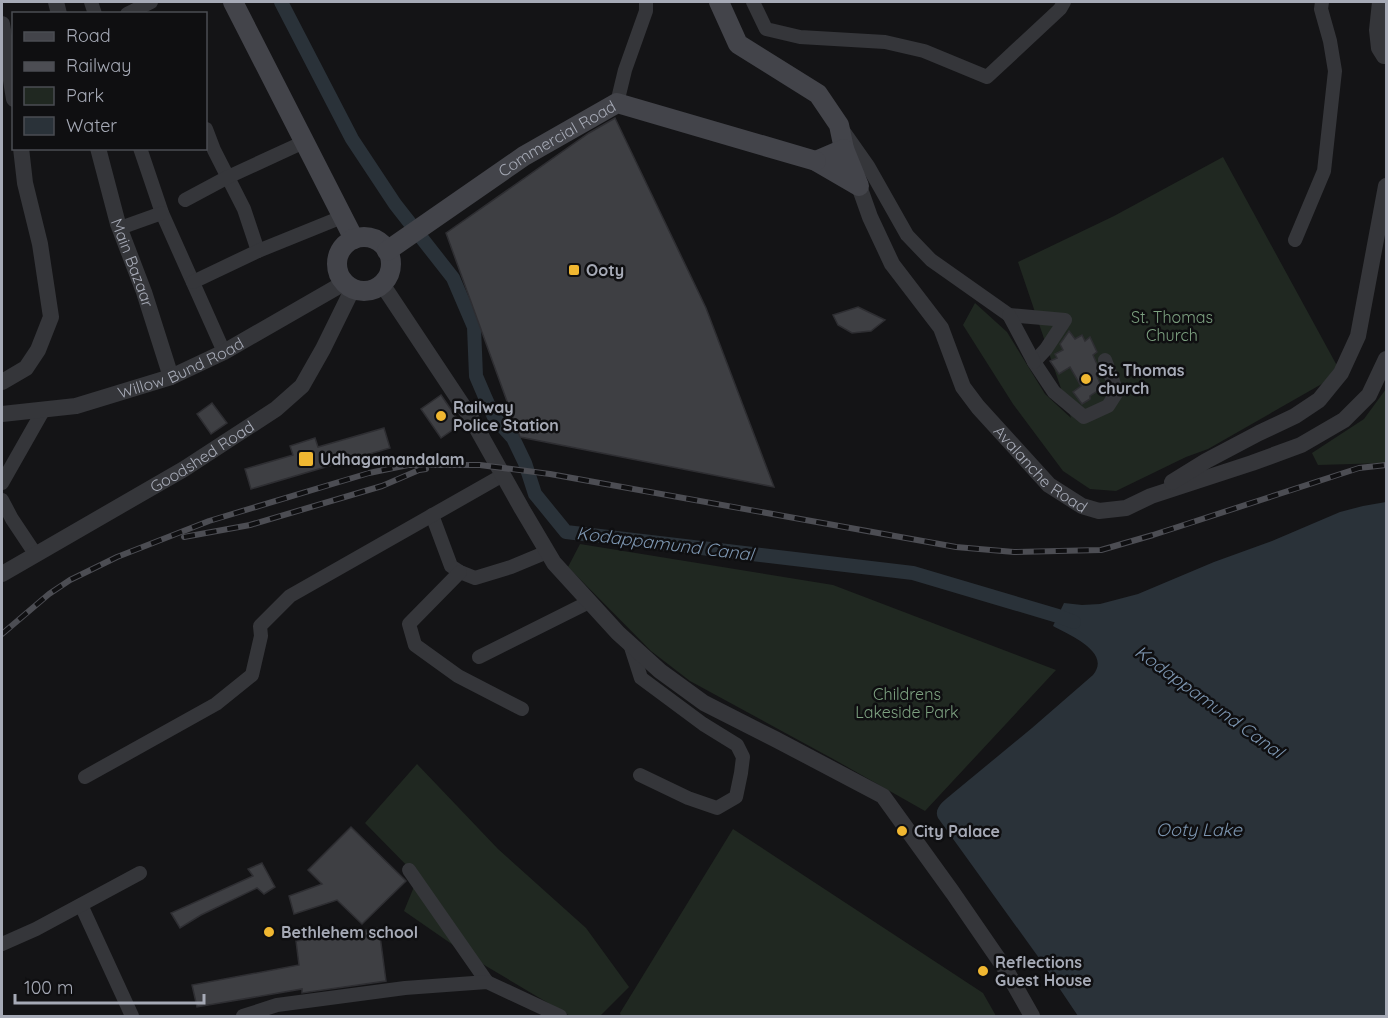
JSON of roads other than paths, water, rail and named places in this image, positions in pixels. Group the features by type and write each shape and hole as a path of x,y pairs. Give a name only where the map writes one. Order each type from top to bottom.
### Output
{"main road":[{"path":"233,2 354,239"},
{"path":"719,2 738,44 818,94 839,125 844,149 859,186"},
{"name":"Commercial Road","path":"387,251 524,156 617,103 816,161 859,186"},
{"path":"816,161 844,149"},
{"path":"369,237 383,245 387,251 390,268 387,277 376,288 361,290 349,285 339,275 337,258 340,250 354,239 369,237"}],"street":[{"path":"131,12 151,2"},
{"path":"617,103 625,70 646,12 646,2"},
{"path":"753,2 766,29 800,37 885,42 924,51 987,77 1060,9 1064,2"},
{"path":"1295,240 1324,171 1335,71 1321,9 1322,2"},
{"path":"1380,2 1377,30 1379,48 1386,56"},
{"path":"2,24 12,86"},
{"path":"839,125 868,166 907,235 931,260 1009,315 1034,362 1054,392 1084,417 1108,406 1117,392 1105,360"},
{"path":"207,131 244,209 258,251"},
{"path":"185,200 228,177 304,142"},
{"path":"2,382 26,368 38,350 51,317 40,244 25,183 21,150"},
{"name":"Main Bazaar","path":"99,150 120,228 144,292 171,377"},
{"path":"141,150 162,213 224,352"},
{"name":"Avalanche Road","path":"859,186 870,217 892,264 941,328 963,387 978,407 1048,484 1082,506 1099,511 1126,508 1151,496 1301,445 1344,420 1369,395 1386,359"},
{"path":"1151,496 1206,461 1295,416 1319,400 1341,373 1358,336 1376,250 1386,186"},
{"path":"120,228 162,213"},
{"path":"193,282 258,251 342,217"},
{"path":"382,284 471,418 554,563 630,644 660,671 704,703 883,796 999,961 1032,1017"},
{"name":"Willow Bund Road","path":"2,414 76,406 171,377 224,352 349,285"},
{"name":"Goodshed Road","path":"2,574 184,469 276,409 302,386 323,349 349,285"},
{"path":"1009,315 1065,320 1046,349 1034,362"},
{"path":"2,483 44,410"},
{"path":"85,777 216,705 252,675 261,636 260,626 290,596 503,475"},
{"path":"2,500 36,555"},
{"path":"432,515 452,566 475,578 511,567 547,552"},
{"path":"460,572 409,624 415,645 458,676 522,709"},
{"path":"479,657 589,602"},
{"path":"630,644 641,678 737,746 743,757 736,797 717,808 688,798 640,775"},
{"path":"409,870 487,982 560,1017"},
{"path":"2,944 36,929 140,873"},
{"path":"81,905 132,1017"},
{"path":"243,1017 277,1005 405,988 487,982"},
{"path":"277,1005 289,1017"}],"water":[{"name":"Ooty Lake","path":"1386,502 1386,1016 1078,1016 938,818 938,808 1093,675 1097,667 1097,659 1093,652 1078,639 1053,626 1064,603 1100,604 1138,594 1340,512"}],"waterway":[{"name":"Kodappamund Canal","path":"281,2 352,139 395,204 453,278 474,327 476,376 485,397 494,417 513,438 525,463 535,494 566,532 913,573 1074,622"}],"railway":[{"path":"2,634 49,594 70,580 117,557 209,521 369,473 408,465 480,465 550,474 956,547 1014,552 1101,550 1359,468 1386,465"},
{"path":"184,537 250,525 382,486 426,469"}],"place":[{"name":"Ooty","path":"574,270"},
{"name":"St. Thomas church","path":"1086,379"},
{"name":"Railway Police Station","path":"441,416"},
{"name":"Udhagamandalam","path":"306,459"},
{"name":"City Palace","path":"902,831"},
{"name":"Bethlehem school","path":"269,932"},
{"name":"Reflections Guest House","path":"983,971"}],"park label":[{"name":"St. Thomas Church","path":"1172,326"},
{"name":"Childrens Lakeside Park","path":"907,703"}]}
